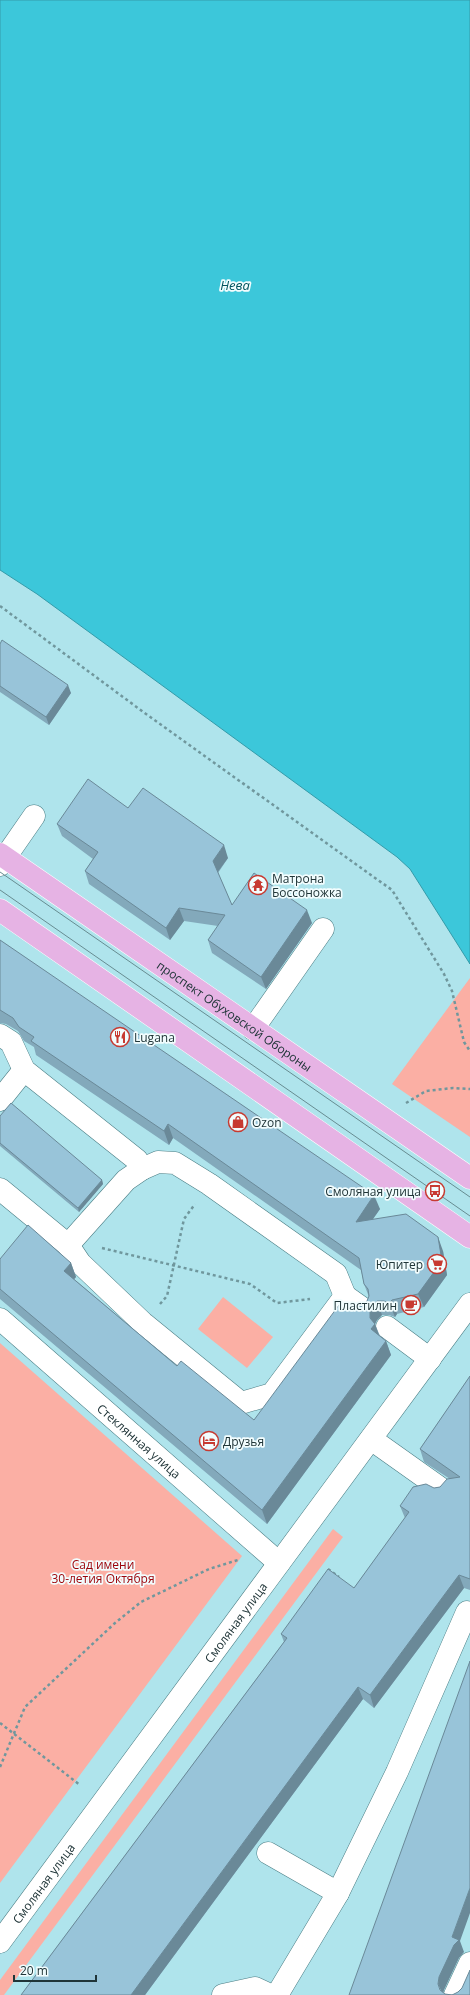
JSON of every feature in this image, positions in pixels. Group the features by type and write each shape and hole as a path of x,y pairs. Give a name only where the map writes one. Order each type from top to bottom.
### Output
{"main road":[{"name":"проспект Обуховской Обороны","path":"2,859 470,1178"},
{"path":"2,915 470,1237"}],"street":[{"path":"2,859 34,816"},
{"path":"253,1029 323,929"},
{"path":"0,1036 11,1042 24,1070 137,1160 142,1169"},
{"path":"0,1100 24,1070"},
{"path":"4,1199 68,1245 80,1263 143,1323 241,1403 272,1394 353,1302 336,1274 209,1184 175,1164 158,1162 142,1169 126,1180 68,1245"},
{"name":"Смоляная улица","path":"0,1942 470,1304"},
{"name":"Стеклянная улица","path":"0,1319 279,1563"},
{"path":"387,1327 430,1359"},
{"path":"371,1439 440,1488"},
{"path":"276,1995 338,1893 397,1772 467,1612 470,1613"},
{"path":"268,1853 338,1893"},
{"path":"455,1995 470,1964"},
{"path":"223,1995 255,1988 270,1995"}],"path":[{"path":"0,606 146,714 392,890 452,991 464,1042 470,1051"},
{"path":"404,1104 426,1091 453,1088 470,1089"},
{"path":"143,1323 167,1296 184,1219 209,1184"},
{"path":"68,1245 87,1245 250,1284 277,1303 353,1302"},
{"path":"0,1767 25,1707 115,1623 141,1602 209,1569 242,1558"},
{"path":"328,1568 340,1577 335,1583"},
{"path":"0,1723 80,1785"}],"green space":[{"path":"470,978 470,1137 392,1084"},
{"path":"223,1297 273,1337 247,1368 198,1329"},
{"name":"Сад имени 30-летия Октября","path":"0,1343 242,1556 0,1883"},
{"path":"333,1529 343,1537 4,1995 0,1995 0,1980"}],"water":[{"name":"Нева","path":"0,0 470,0 470,964 410,869 397,857 37,594 0,570"}],"building":[{"path":"2,640 68,685 46,717 0,686 0,644"},
{"path":"88,779 128,808 143,788 224,845 213,861 232,905 254,873 307,910 261,977 208,940 225,915 179,908 166,928 85,871 98,852 57,824"},
{"path":"0,940 374,1195 356,1222 406,1214 438,1237 442,1261 418,1294 392,1300 389,1303 377,1301 372,1306 370,1318 375,1324 371,1329 386,1341 262,1510 0,1289 0,1259 28,1225 71,1263 64,1271 177,1366 181,1361 254,1420 339,1305 345,1310 350,1304 362,1306 367,1301 369,1296 368,1289 364,1284 359,1258 168,1124 164,1131 31,1041 34,1037 19,1027 13,1018 0,1010"},
{"path":"11,1103 102,1180 78,1208 0,1143 0,1116"},
{"path":"470,1376 470,1579 459,1575 370,1695 358,1687 131,1995 21,1995 287,1638 281,1634 328,1569 354,1588 409,1512 400,1506 413,1487 426,1484 434,1488 440,1487 447,1479 460,1477 420,1449"},
{"path":"470,1661 470,1888 452,1937 459,1940 454,1945 439,1977 438,1984 440,1990 445,1994 452,1995 349,1995"},
{"path":"470,1970 470,1995 452,1995 462,1988"}],"tram line":[{"path":"0,872 470,1197"},
{"path":"0,890 470,1216"}],"place":[{"name":"Матрона Боссоножка","path":"258,885"},
{"name":"Lugana","path":"120,1037"},
{"name":"Ozon","path":"238,1122"},
{"name":"Смоляная улица","path":"435,1191"},
{"name":"Юпитер","path":"437,1264"},
{"name":"Пластилин","path":"411,1305"},
{"name":"Друзья","path":"209,1441"}]}
